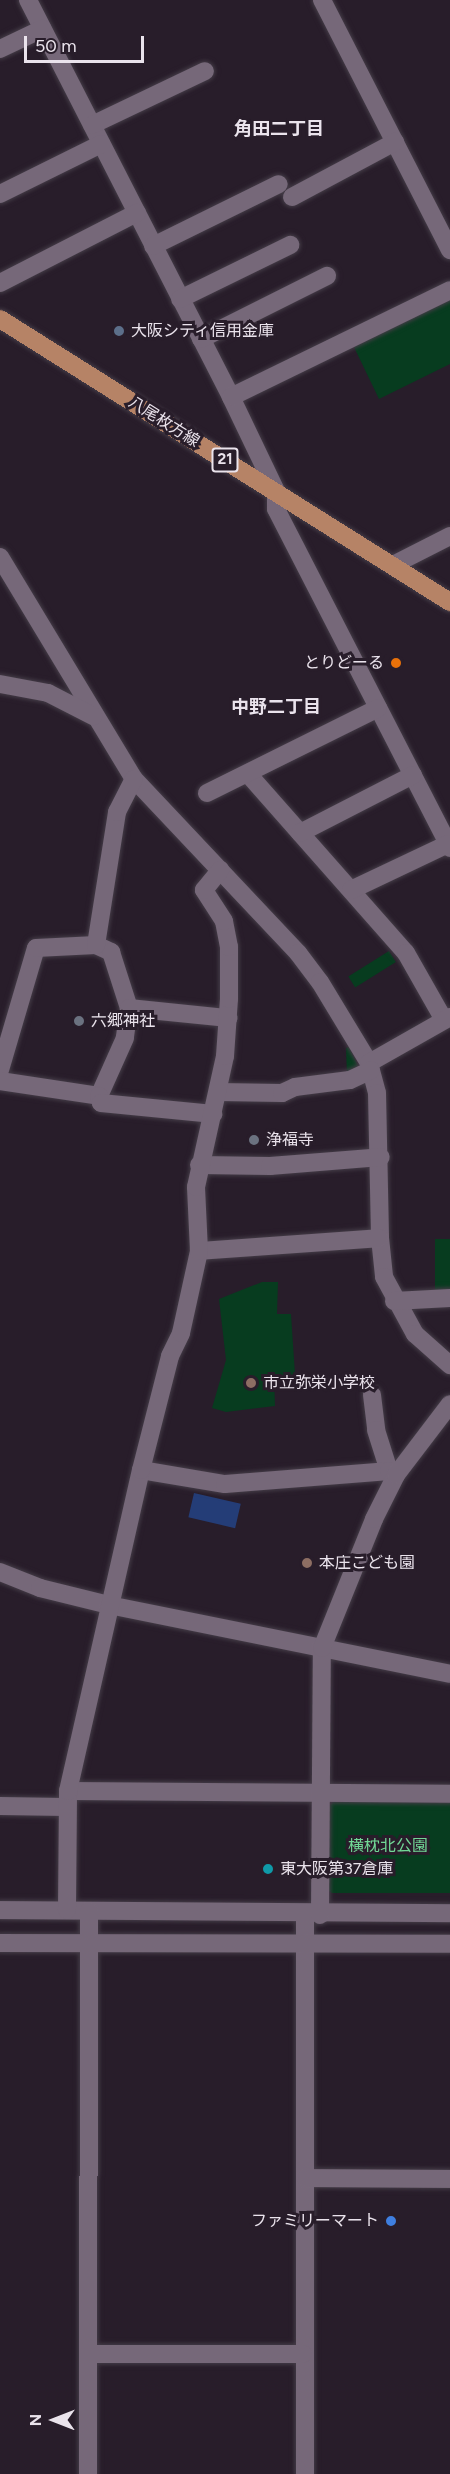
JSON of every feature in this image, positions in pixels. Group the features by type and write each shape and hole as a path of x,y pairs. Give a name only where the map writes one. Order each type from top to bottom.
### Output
{"main road":[{"name":"八尾枚方線","path":"0,319 450,602"}],"street":[{"path":"28,0 231,397 276,492 276,508 449,846 351,890"},
{"path":"322,0 450,250"},
{"path":"0,50 42,28"},
{"path":"92,125 205,71"},
{"path":"292,197 395,142"},
{"path":"0,194 101,144"},
{"path":"153,246 279,184"},
{"path":"0,283 137,213"},
{"path":"180,298 290,245"},
{"path":"201,339 327,276"},
{"path":"231,397 450,290"},
{"path":"393,566 450,536"},
{"path":"0,557 93,716 134,779 298,953 320,982 370,1067 377,1093 381,1157 380,1238 384,1277 394,1301 415,1334 450,1365"},
{"path":"0,684 48,693 93,716"},
{"path":"207,793 249,775 378,708"},
{"path":"218,1092 282,1093 295,1087 350,1080 447,1018 406,953 249,775"},
{"path":"300,833 413,776"},
{"path":"96,945 117,812 134,779"},
{"path":"67,1910 67,1799 141,1470 170,1356 181,1333 200,1251 196,1187 218,1092 228,1018 229,947 224,921 204,890 220,870"},
{"path":"0,1070 7,1012 36,948 96,945 111,952 129,1008 125,1038 99,1096 101,1103 213,1114"},
{"path":"129,1008 228,1018"},
{"path":"0,1081 99,1096"},
{"path":"200,1165 270,1166 381,1157"},
{"path":"200,1251 380,1238"},
{"path":"394,1301 418,1297 450,1298"},
{"path":"372,1395 376,1430 392,1473"},
{"path":"305,2474 303,2354 306,2178 305,1946 313,1914 320,1792 322,1648 392,1473 450,1404"},
{"path":"141,1470 225,1484 392,1473"},
{"path":"0,1572 40,1588 109,1605 450,1674"},
{"path":"0,1806 67,1799 320,1792 450,1794"},
{"path":"0,1910 313,1914 450,1913"},
{"path":"88,2474 89,1911"},
{"path":"0,1943 305,1946 450,1944"},
{"path":"306,2178 450,2179"},
{"path":"89,2354 303,2354"}],"green space":[{"path":"450,294 450,364 379,399 352,343"},
{"path":"389,951 396,962 355,987 348,976"},
{"path":"349,1047 360,1070 347,1076 346,1048"},
{"path":"435,1239 450,1239 450,1290 435,1290"},
{"path":"262,1282 278,1282 277,1314 291,1314 295,1374 274,1377 275,1406 226,1412 212,1408 226,1360 219,1299"},
{"name":"横枕北公園","path":"450,1799 450,1893 332,1893 327,1890 326,1809 335,1800"}],"water":[{"path":"194,1493 241,1504 235,1528 188,1517"}],"place":[{"name":"大阪シティ信用金庫","path":"119,331"},
{"name":"とりどーる","path":"396,663"},
{"name":"六郷神社","path":"79,1021"},
{"name":"浄福寺","path":"254,1140"},
{"name":"市立弥栄小学校","path":"251,1383"},
{"name":"本庄こども園","path":"307,1563"},
{"name":"東大阪第37倉庫","path":"268,1869"},
{"name":"ファミリーマート","path":"391,2221"}],"district":[{"name":"角田二丁目","path":"279,129"},
{"name":"中野二丁目","path":"276,707"}]}
